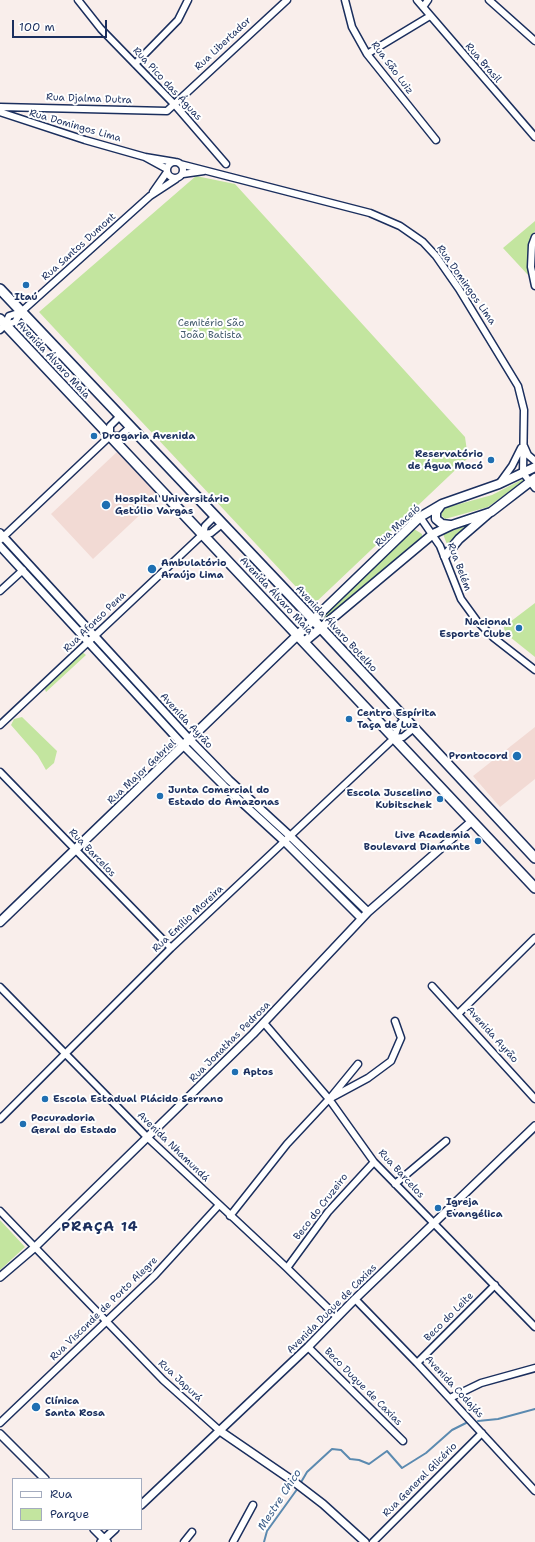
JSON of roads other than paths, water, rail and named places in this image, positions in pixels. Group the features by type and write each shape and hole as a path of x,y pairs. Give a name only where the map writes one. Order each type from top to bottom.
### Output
{"main road":[{"name":"Avenida Álvaro Maia","path":"0,289 119,417"},
{"name":"Avenida Álvaro Maia","path":"2,324 203,534 535,888"},
{"name":"Avenida Álvaro Botelho","path":"119,417 215,516 535,858"},
{"name":"Rua Maceió","path":"301,639 313,620 420,517 442,504 499,484 535,467"},
{"path":"445,556 459,539 490,512 533,483"},
{"path":"442,504 436,512 436,519 442,524 452,525"},
{"path":"301,639 320,628 433,534 452,525 490,512"},
{"name":"Rua Major Gabriel","path":"0,922 187,743 301,639"}],"street":[{"name":"Rua Pico das Águas","path":"78,0 101,28 175,105 226,164"},
{"path":"135,64 178,20 188,0"},
{"name":"Rua Libertador","path":"175,105 239,43 287,0"},
{"name":"Rua São Luiz","path":"345,0 352,27 367,54 436,140"},
{"name":"Rua Brasil","path":"417,0 535,137"},
{"path":"423,7 428,0"},
{"path":"489,0 535,41"},
{"path":"367,54 430,16"},
{"name":"Rua Djalma Dutra","path":"0,107 162,111 171,109 175,105"},
{"name":"Rua Domingos Lima","path":"0,112 85,140 145,157 208,170 370,212 400,226 423,242 436,256 512,372 522,398 524,424 523,473"},
{"name":"Rua Domingos Lima","path":"145,157 167,171"},
{"path":"177,163 183,168 183,174 176,179 170,177 167,171 169,164 177,163"},
{"name":"Rua Domingos Lima","path":"183,174 208,170"},
{"name":"Rua Santos Dumont","path":"150,196 167,171"},
{"name":"Rua Santos Dumont","path":"2,324 15,322 21,312 150,196 176,179"},
{"path":"535,237 532,245 531,267 535,286"},
{"path":"110,436 109,428 119,417"},
{"path":"1,536 110,436 120,436 129,428"},
{"name":"Rua Domingos Lima","path":"523,440 526,451 535,461"},
{"name":"Rua Domingos Lima","path":"499,484 517,459 523,440"},
{"path":"523,473 533,483"},
{"name":"Rua Afonso Pena","path":"203,534 204,526 215,516"},
{"name":"Rua Belém","path":"420,517 433,534 445,556 461,599 477,621 494,638 535,670"},
{"name":"Rua Afonso Pena","path":"0,725 203,534 211,533 222,524"},
{"name":"Avenida Ayrão","path":"1,536 224,786 285,842 361,918"},
{"name":"Avenida Ayrão","path":"0,546 92,638"},
{"path":"0,591 23,570"},
{"name":"Rua Emílio Moreira","path":"0,1119 171,948 394,738 398,726 405,718"},
{"name":"Rua Emílio Moreira","path":"394,738 403,737 414,728"},
{"name":"Avenida Ayrão","path":"187,743 290,836 368,912"},
{"name":"Rua Barcelos","path":"0,772 74,850 171,948"},
{"path":"224,786 229,780"},
{"name":"Rua Jonathas Pedrosa","path":"0,1277 34,1248 264,1023 361,918 472,821"},
{"path":"459,1013 535,938"},
{"name":"Avenida Ayrão","path":"432,986 459,1013 535,1099"},
{"name":"Avenida Nhamundá","path":"0,987 147,1137 337,1317"},
{"path":"329,1099 368,1078 391,1061 401,1038 395,1021"},
{"name":"Rua Barcelos","path":"264,1023 329,1099 374,1162 535,1328"},
{"path":"230,1216 287,1144 329,1099 358,1064"},
{"name":"Avenida Duque de Caxias","path":"142,1504 308,1347 355,1299 535,1126"},
{"path":"395,1184 446,1141"},
{"name":"Beco do Cruzeiro","path":"287,1268 328,1212 374,1162"},
{"name":"Rua Visconde de Porto Alegre","path":"0,1423 155,1275 219,1206"},
{"name":"Rua Japurá","path":"0,1211 34,1248 163,1380 220,1431 293,1481 323,1504 365,1542"},
{"name":"Beco do Leite","path":"417,1363 494,1285"},
{"name":"Avenida Codajás","path":"355,1299 450,1398 535,1491"},
{"name":"Beco Duque de Caxias","path":"308,1347 403,1441"},
{"path":"450,1398 481,1384 535,1368"},
{"name":"Rua General Glicério","path":"373,1542 482,1433"},
{"path":"0,1434 43,1478"},
{"path":"233,1542 253,1505"},
{"path":"95,1530 104,1541 114,1530"},
{"path":"184,1542 192,1532"}],"waterway":[{"name":"Mestre Chico","path":"478,1421 498,1419 535,1409"},
{"name":"Mestre Chico","path":"300,1484 307,1472 332,1449 341,1450 350,1459 359,1460 369,1464 387,1451 402,1468 426,1453 452,1430 466,1423"},
{"name":"Mestre Chico","path":"264,1542 267,1531 298,1488"}],"place":[{"name":"Itaú","path":"26,285"},
{"name":"Drogaria Avenida","path":"94,436"},
{"name":"Reservatório de Água Mocó","path":"491,460"},
{"name":"Hospital Universitário Getúlio Vargas","path":"106,505"},
{"name":"Ambulatório Araújo Lima","path":"152,569"},
{"name":"Nacional Esporte Clube","path":"519,628"},
{"name":"Centro Espírita Taça de Luz","path":"349,719"},
{"name":"Prontocord","path":"517,756"},
{"name":"Junta Comercial do Estado do Amazonas","path":"160,796"},
{"name":"Escola Juscelino Kubitschek","path":"440,799"},
{"name":"Live Academia Boulevard Diamante","path":"478,841"},
{"name":"Aptos","path":"235,1072"},
{"name":"Escola Estadual Plácido Serrano","path":"45,1099"},
{"name":"Pocuradoria Geral do Estado","path":"23,1124"},
{"name":"Igreja Evangélica","path":"438,1208"},
{"name":"Clínica Santa Rosa","path":"36,1407"}],"district":[{"name":"PRAÇA 14","path":"100,1227"}],"park label":[{"name":"Cemitério São João Batista","path":"211,328"}]}
